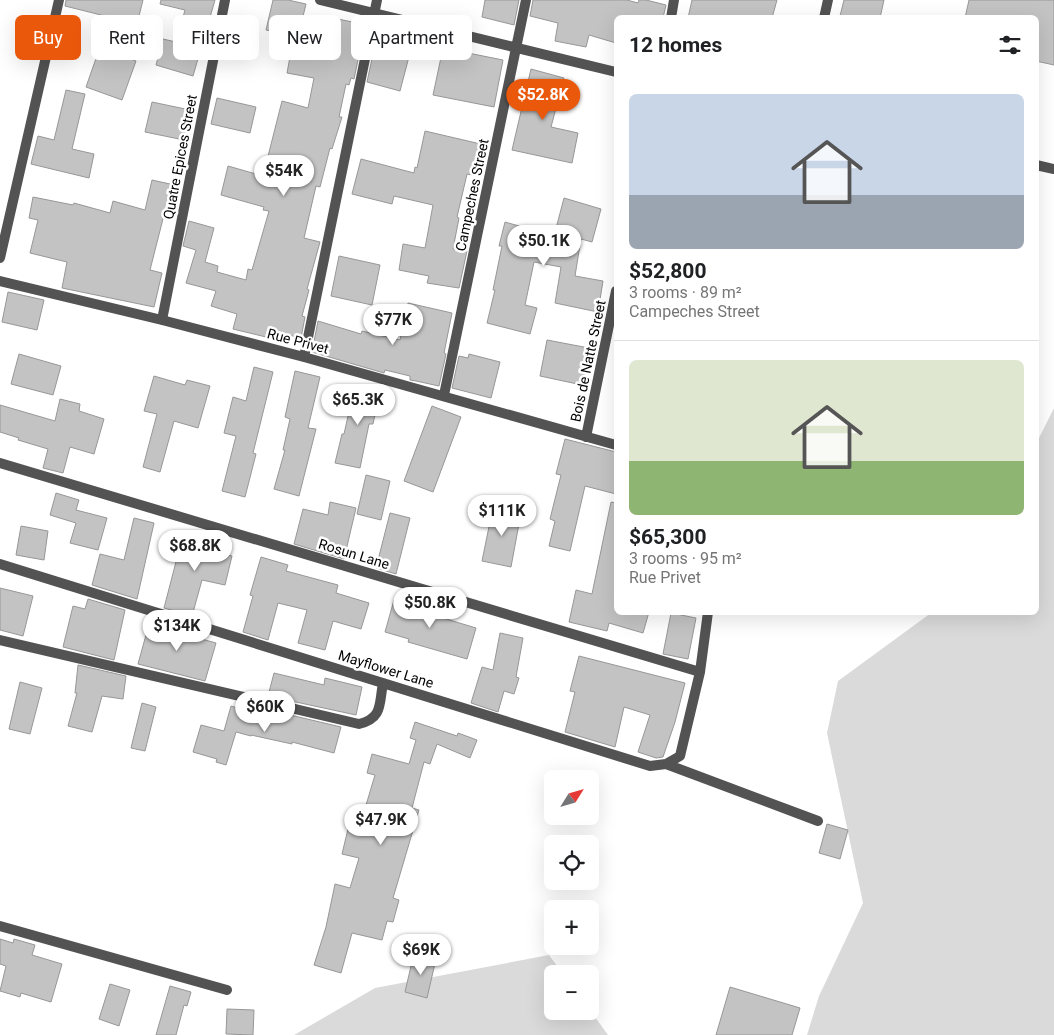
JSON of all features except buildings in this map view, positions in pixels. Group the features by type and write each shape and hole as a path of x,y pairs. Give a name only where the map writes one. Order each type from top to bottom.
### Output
{"street":[{"path":"0,258 59,0"},
{"name":"Quatre Epices Street","path":"162,320 225,0"},
{"path":"320,0 614,72"},
{"path":"304,357 377,0"},
{"name":"Campeches Street","path":"444,395 526,0"},
{"path":"672,15 674,0"},
{"path":"825,15 828,0"},
{"path":"1039,166 1054,169"},
{"name":"Rue Privet","path":"0,281 304,357 444,395 614,445"},
{"name":"Bois de Natte Street","path":"586,437 614,301"},
{"name":"Rosun Lane","path":"0,463 700,672"},
{"name":"Mayflower Lane","path":"0,564 650,766 666,764 818,821"},
{"path":"666,764 680,756 700,672 708,615"},
{"path":"0,640 359,724 370,722 377,715 383,683"},
{"path":"0,926 227,990"}],"shaded area":[{"path":"1054,408 1054,1035 807,1035 819,996 863,903 827,733 838,681 928,615 1039,615 1039,438"},
{"path":"549,955 556,965 544,965 544,1020 597,1020 608,1035 294,1035 375,988"}]}
